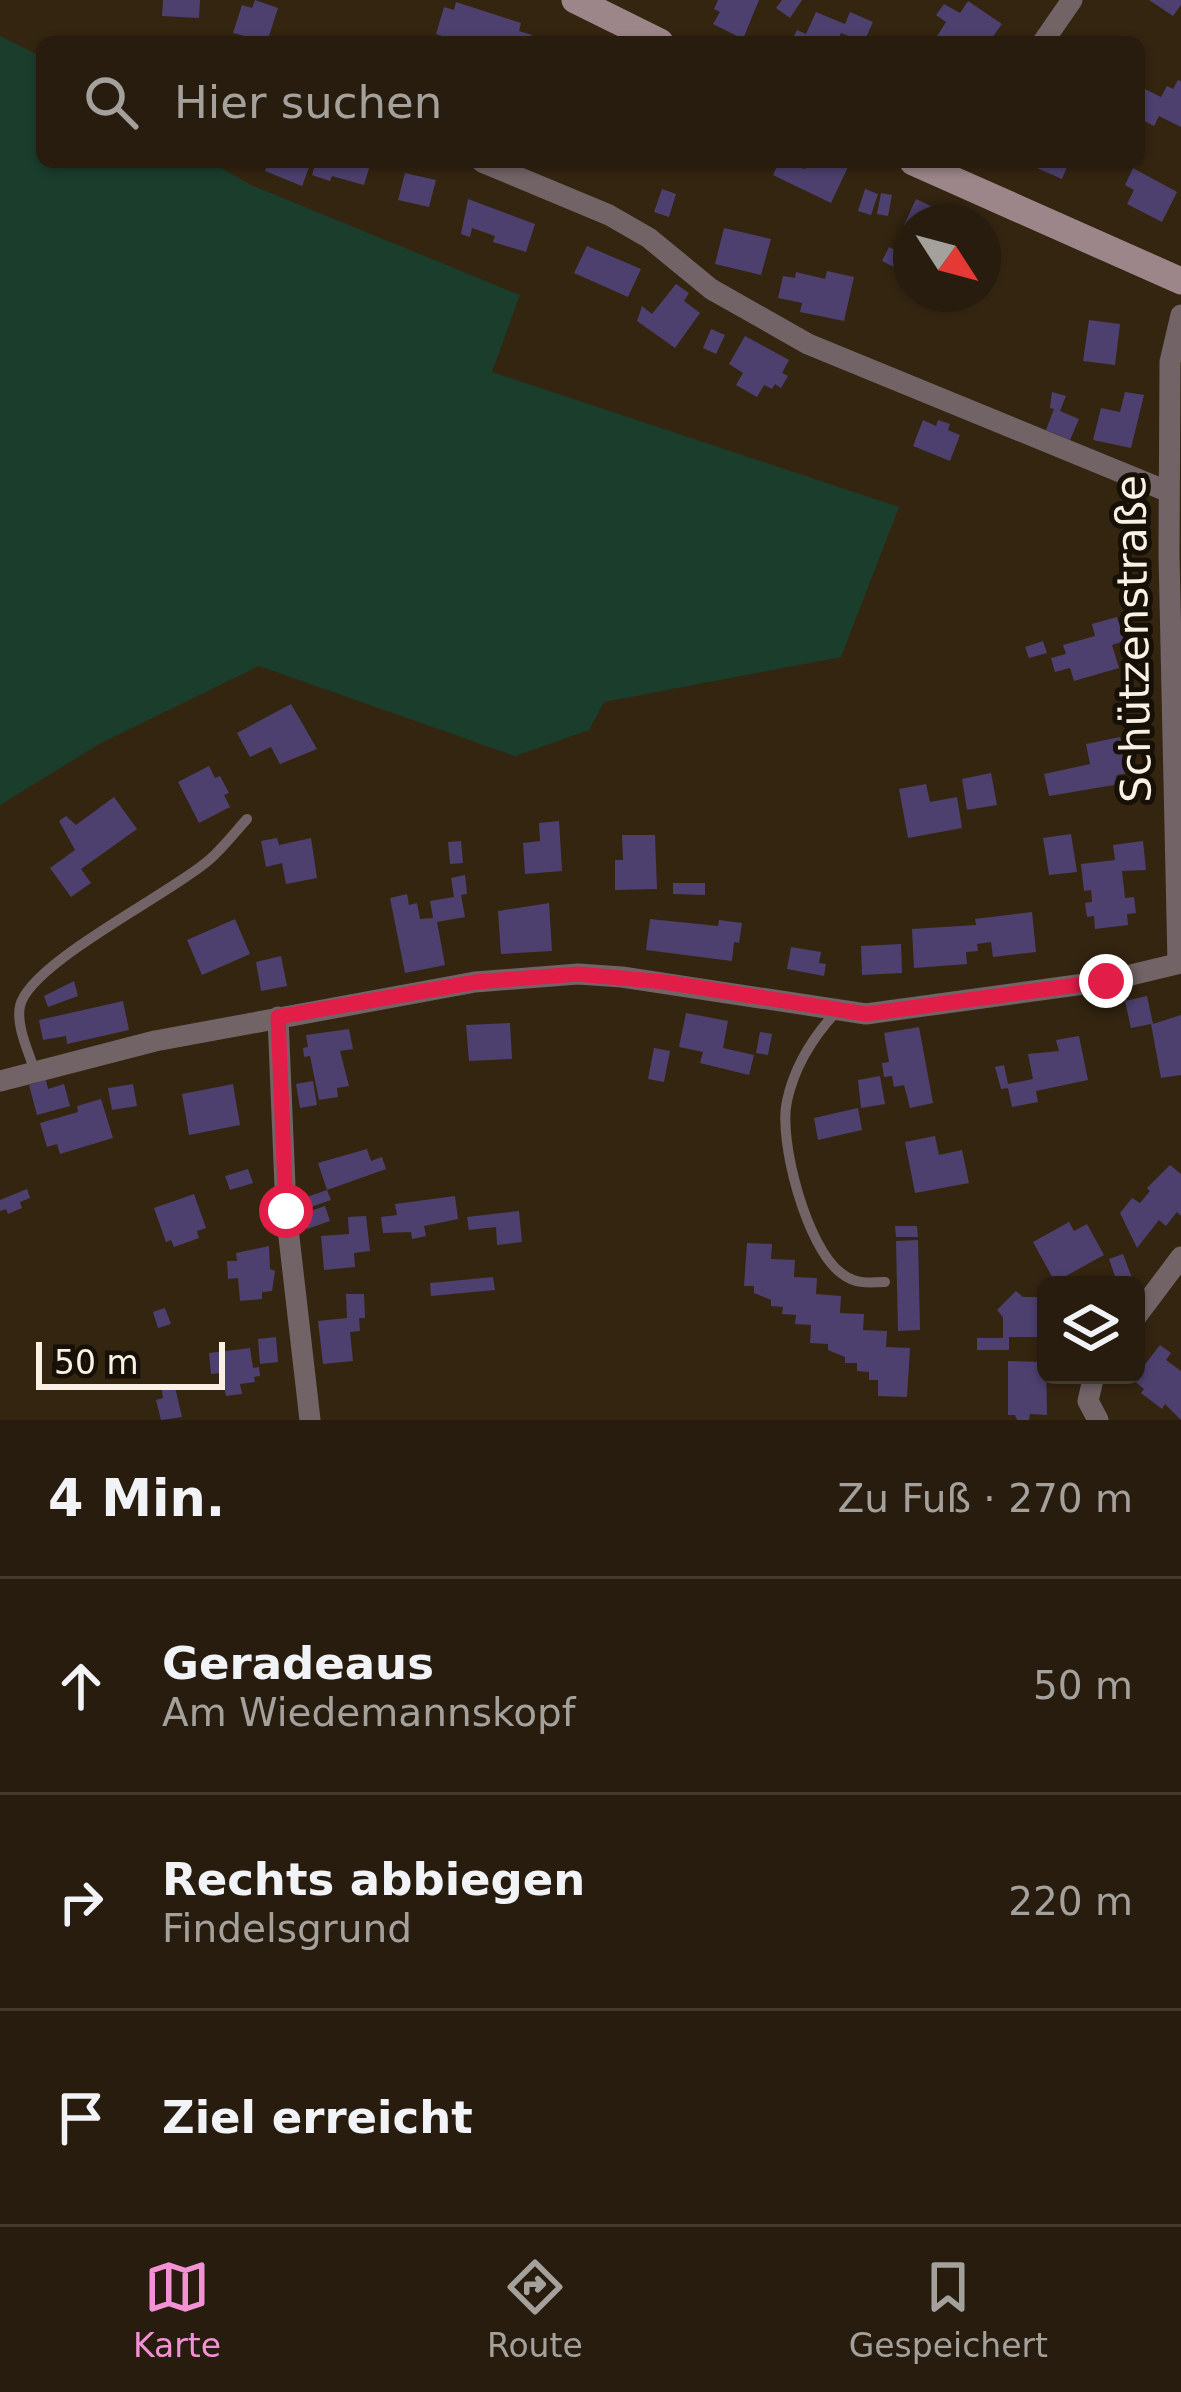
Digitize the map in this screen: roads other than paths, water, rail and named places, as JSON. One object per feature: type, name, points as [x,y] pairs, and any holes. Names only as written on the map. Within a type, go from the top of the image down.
[{"type":"street","points":[[575,0],[648,36]]},
{"type":"street","points":[[1047,36],[1072,0]]},
{"type":"street","points":[[496,168],[609,215],[649,238],[711,289],[808,344],[1169,492]]},
{"type":"street","points":[[955,170],[1181,281]]},
{"type":"street","name":"Schützenstraße","points":[[1180,963],[1169,492],[1170,362],[1181,315]]},
{"type":"street","points":[[0,1081],[34,1069],[278,1017],[476,982],[578,974],[664,982],[866,1014],[1106,981],[1180,963]]},
{"type":"street","points":[[278,1017],[286,1211],[310,1420]]},
{"type":"street","points":[[1145,1305],[1181,1257]]},
{"type":"street","points":[[1092,1384],[1088,1401],[1097,1420]]},
{"type":"lane","points":[[34,1069],[20,1004],[34,984],[78,946],[209,860],[247,819]]},
{"type":"lane","points":[[836,1012],[809,1046],[793,1081],[786,1104],[786,1135],[818,1248],[844,1275],[860,1283],[885,1282]]}]
